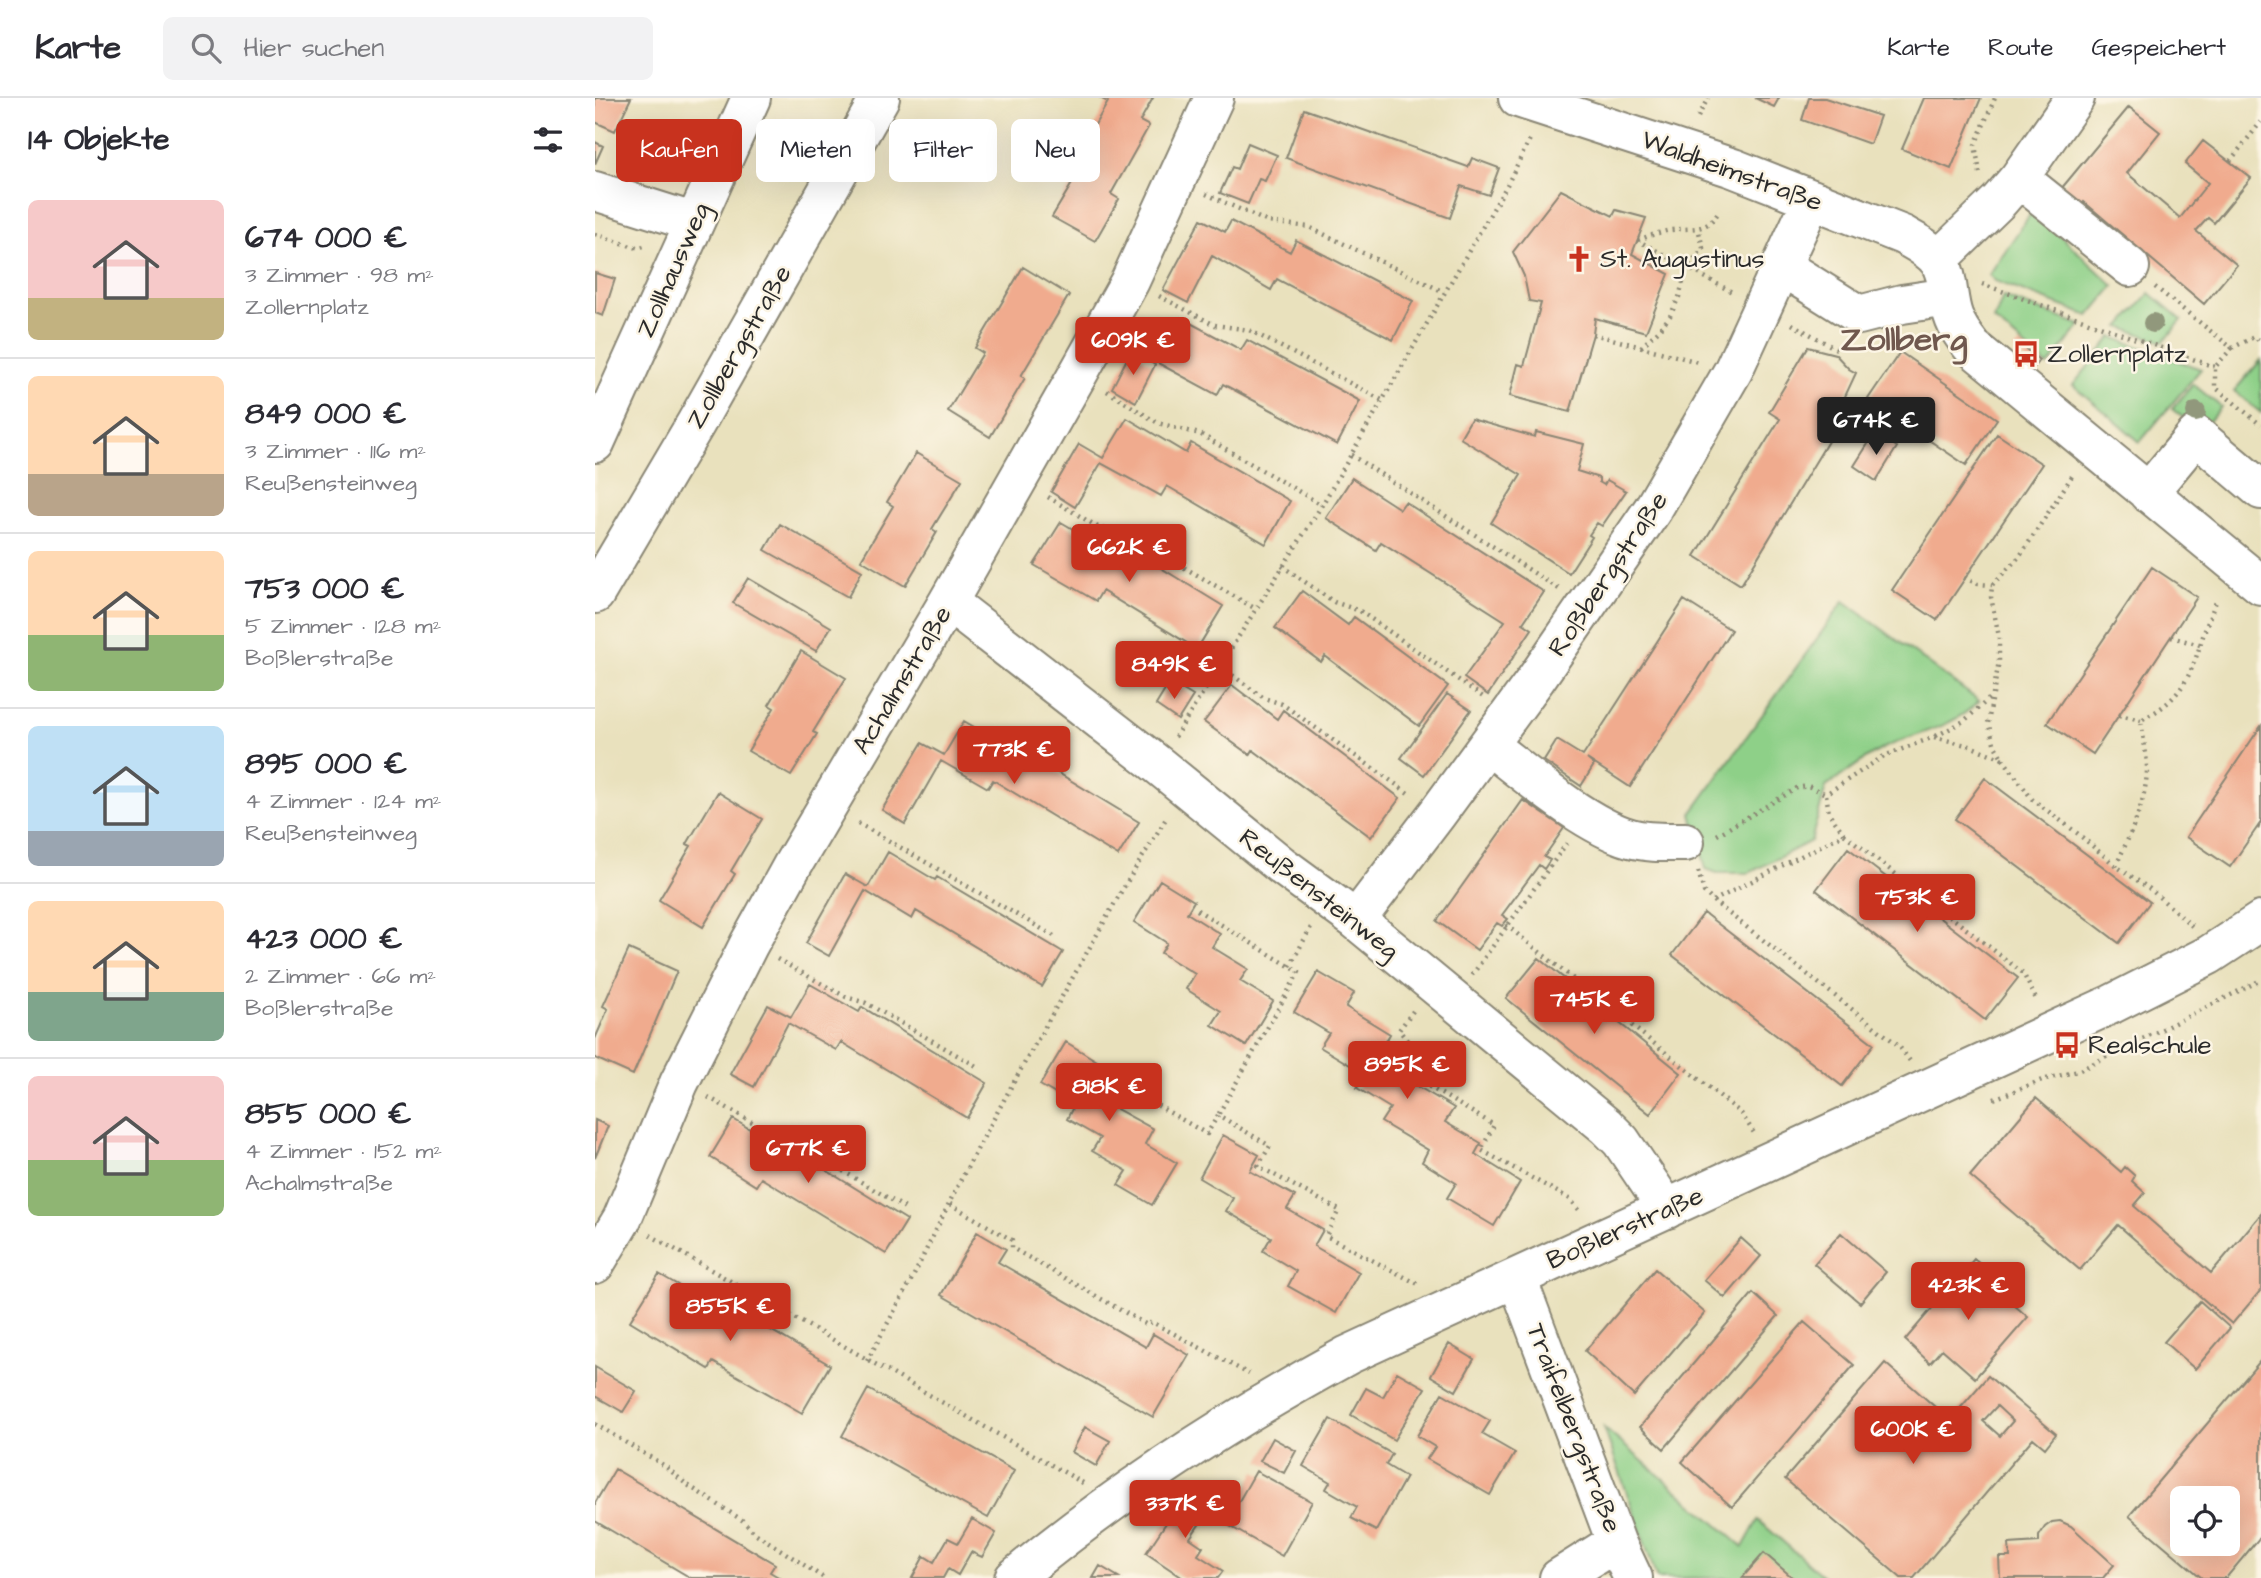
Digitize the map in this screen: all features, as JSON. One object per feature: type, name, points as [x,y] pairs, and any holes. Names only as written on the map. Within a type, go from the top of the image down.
[{"type":"street","name":"Zollhausweg","points":[[595,443],[751,98]]},
{"type":"street","name":"Zollbergstraße","points":[[595,594],[715,390],[880,98]]},
{"type":"street","name":"Achalmstraße","points":[[595,1264],[622,1219],[679,1083],[749,944],[827,805],[948,603],[1130,281],[1215,98]]},
{"type":"street","points":[[1781,266],[1859,315],[1902,304],[1944,277],[2075,98]]},
{"type":"street","name":"Waldheimstraße","points":[[1530,102],[1733,168],[1903,235],[1928,251],[1944,277]]},
{"type":"street","points":[[2019,178],[2130,267]]},
{"type":"street","points":[[595,191],[693,222]]},
{"type":"street","name":"Roßbergstraße","points":[[1343,911],[1437,814],[1587,607],[1679,466],[1733,371],[1812,199]]},
{"type":"street","points":[[1944,277],[1953,317],[1973,348],[2261,585]]},
{"type":"street","points":[[2148,493],[2196,435],[2261,490]]},
{"type":"street","name":"Reußensteinweg","points":[[948,603],[1343,911],[1607,1126],[1621,1141],[1667,1209]]},
{"type":"street","points":[[1499,730],[1585,816],[1631,838],[1690,844]]},
{"type":"street","name":"Boßlerstraße","points":[[1014,1578],[1111,1501],[1186,1450],[1279,1393],[1348,1355],[2153,984],[2209,954],[2261,921]]},
{"type":"street","name":"Traifelbergstraße","points":[[1517,1278],[1616,1542],[1633,1578]]},
{"type":"street","points":[[1559,1578],[1616,1542]]},
{"type":"path","points":[[1698,117],[1708,98]]},
{"type":"path","points":[[1980,176],[1975,145],[1995,98]]},
{"type":"path","points":[[867,1361],[1011,1087],[1121,892],[1220,667],[1321,505],[1507,185],[1528,144],[1530,102]]},
{"type":"path","points":[[2230,162],[2261,122]]},
{"type":"path","points":[[1177,181],[1268,222],[1309,227],[1444,292]]},
{"type":"path","points":[[1719,211],[1710,223],[1699,228],[1665,231],[1637,240],[1764,308]]},
{"type":"path","points":[[1641,347],[1664,324],[1675,307],[1687,268],[1703,248],[1699,228]]},
{"type":"path","points":[[2130,267],[2232,348]]},
{"type":"path","points":[[1944,277],[2215,367]]},
{"type":"path","points":[[1130,281],[1215,325],[1249,330],[1382,400]]},
{"type":"path","points":[[1593,334],[1733,371]]},
{"type":"path","points":[[2261,342],[2254,337],[2232,348],[2215,367],[2215,387],[2261,425]]},
{"type":"path","points":[[1078,374],[1158,423],[1200,434],[1321,505]]},
{"type":"path","points":[[2094,448],[2035,529],[2020,556],[1992,585],[1991,597],[2000,649],[1988,723],[1995,746],[2032,799],[2116,866],[2150,889],[2192,926],[2209,954]]},
{"type":"path","points":[[1351,454],[1587,607]]},
{"type":"path","points":[[1018,479],[1098,527],[1131,537],[1256,609]]},
{"type":"path","points":[[1282,566],[1334,602],[1360,611],[1499,730]]},
{"type":"path","points":[[1964,578],[1983,585],[1992,585]]},
{"type":"path","points":[[2119,715],[2141,720],[2165,706],[2182,689],[2194,668],[2217,602]]},
{"type":"path","points":[[2171,637],[2200,645]]},
{"type":"path","points":[[1220,667],[1264,698],[1282,704],[1437,814]]},
{"type":"path","points":[[1826,794],[1884,756],[1934,737],[1964,721],[1992,696]]},
{"type":"path","points":[[2116,866],[2134,823],[2145,785],[2146,761],[2141,720]]},
{"type":"path","points":[[1934,737],[1970,746],[2003,759]]},
{"type":"path","points":[[1826,794],[1803,785],[1779,797],[1727,831],[1690,844],[1701,884],[1713,901],[1898,1045],[1910,1059],[1921,1091]]},
{"type":"path","points":[[1826,794],[1829,813],[1844,834],[2023,973],[2051,1031]]},
{"type":"path","points":[[827,805],[1054,936]]},
{"type":"path","points":[[1585,816],[1506,925],[1442,993],[1399,1030],[1425,1062],[1416,1079],[1494,1125],[1481,1150],[1570,1199],[1602,1238]]},
{"type":"path","points":[[1713,901],[1844,834]]},
{"type":"path","points":[[1103,1074],[1207,1134],[1218,1115],[1299,972],[1197,909]]},
{"type":"path","points":[[1290,967],[1307,933],[1343,911]]},
{"type":"path","points":[[1506,925],[1741,1113],[1751,1126],[1767,1164]]},
{"type":"path","points":[[749,944],[846,998],[866,1003],[980,1068]]},
{"type":"path","points":[[679,1083],[771,1133],[789,1139],[905,1208]]},
{"type":"path","points":[[1218,1115],[1270,1146],[1258,1166],[1339,1210],[1326,1236],[1432,1291],[1452,1307]]},
{"type":"path","points":[[949,1204],[1012,1240],[1012,1248],[1102,1300],[1147,1325],[1152,1322],[1279,1393]]},
{"type":"path","points":[[622,1219],[1111,1501]]},
{"type":"path","points":[[595,1424],[665,1466],[686,1484],[742,1520],[755,1533],[824,1578]]},
{"type":"green space","points":[[2033,210],[2114,286],[2089,316],[1995,281],[1989,275]]},
{"type":"green space","points":[[2150,293],[2182,320],[2163,342],[2120,327]]},
{"type":"green space","points":[[2003,297],[2081,325],[2048,366],[1994,320]]},
{"type":"green space","points":[[2112,337],[2201,369],[2140,442],[2073,385]]},
{"type":"green space","points":[[2261,360],[2261,413],[2234,391]]},
{"type":"green space","points":[[2193,384],[2221,407],[2206,425],[2194,426],[2172,409]]},
{"type":"green space","points":[[1844,601],[1979,701],[1947,723],[1878,751],[1826,787],[1811,841],[1749,873],[1717,873],[1706,869],[1691,814]]},
{"type":"green space","points":[[1604,1428],[1743,1547],[1758,1520],[1825,1578],[1657,1578]]},
{"type":"building","points":[[595,98],[631,98],[621,119],[616,119],[615,131],[595,122]]},
{"type":"building","points":[[1100,98],[1153,98],[1140,121],[1149,126],[1111,194],[1119,199],[1095,241],[1052,217],[1073,182],[1100,182],[1098,119],[1108,102]]},
{"type":"building","points":[[1755,98],[1779,98],[1774,107]]},
{"type":"building","points":[[1809,98],[1825,98],[1880,116],[1870,144],[1802,120]]},
{"type":"building","points":[[1924,98],[1981,98],[1951,169],[1902,149]]},
{"type":"building","points":[[2129,107],[2160,132],[2127,173],[2180,218],[2208,183],[2185,164],[2203,141],[2251,178],[2214,223],[2208,218],[2196,231],[2237,265],[2204,304],[2084,202],[2076,212],[2056,195]]},
{"type":"building","points":[[1304,109],[1468,167],[1472,158],[1499,168],[1489,195],[1461,186],[1450,218],[1286,158]]},
{"type":"building","points":[[595,142],[603,146],[595,164]]},
{"type":"building","points":[[1248,143],[1277,155],[1265,181],[1259,179],[1248,204],[1220,193],[1232,167],[1237,169]]},
{"type":"building","name":"St. Augustinus","points":[[1561,190],[1613,216],[1616,210],[1646,218],[1632,254],[1669,274],[1646,332],[1595,318],[1593,334],[1570,412],[1510,396],[1518,364],[1524,366],[1541,303],[1529,301],[1524,276],[1513,252]]},
{"type":"building","points":[[1201,219],[1225,232],[1231,221],[1290,252],[1296,240],[1413,301],[1393,340],[1277,279],[1271,290],[1212,256],[1188,303],[1163,290]]},
{"type":"building","points":[[1023,267],[1069,295],[1021,376],[1025,378],[990,437],[948,411],[983,353],[975,348]]},
{"type":"building","points":[[595,273],[615,279],[603,316],[595,313]]},
{"type":"building","points":[[1181,318],[1241,350],[1247,340],[1360,401],[1337,445],[1223,384],[1217,395],[1156,362]]},
{"type":"building","points":[[2020,344],[2039,360],[2034,367],[2014,350]]},
{"type":"building","points":[[1808,347],[1835,354],[1856,373],[1834,420],[1839,423],[1741,585],[1695,556],[1780,419],[1769,412]]},
{"type":"building","points":[[1131,351],[1155,365],[1136,402],[1112,388]]},
{"type":"building","points":[[1900,352],[1997,419],[1966,465],[1868,399]]},
{"type":"building","points":[[1127,418],[1186,453],[1191,443],[1290,501],[1266,544],[1167,486],[1161,496],[1101,463],[1075,507],[1051,492],[1079,444],[1103,458]]},
{"type":"building","points":[[1471,419],[1535,437],[1536,432],[1584,444],[1577,471],[1599,478],[1599,482],[1604,485],[1607,480],[1626,491],[1602,526],[1597,523],[1589,535],[1592,537],[1569,573],[1491,523],[1521,475],[1460,438]]},
{"type":"building","points":[[1875,433],[1897,447],[1876,481],[1854,466]]},
{"type":"building","points":[[1997,434],[2042,464],[1937,620],[1892,590]]},
{"type":"building","points":[[916,453],[962,480],[932,529],[937,532],[905,586],[861,560],[893,506],[887,502]]},
{"type":"building","points":[[1352,478],[1400,509],[1405,502],[1544,592],[1523,623],[1532,629],[1488,695],[1464,678],[1505,621],[1381,542],[1376,550],[1326,518]]},
{"type":"building","points":[[1061,522],[1114,553],[1120,543],[1223,606],[1197,649],[1102,591],[1096,601],[1034,565]]},
{"type":"building","points":[[780,524],[862,571],[848,597],[765,550]]},
{"type":"building","points":[[2152,567],[2197,597],[2093,754],[2047,723]]},
{"type":"building","points":[[748,578],[831,627],[816,651],[733,603]]},
{"type":"building","points":[[1302,591],[1348,625],[1354,617],[1448,686],[1419,726],[1325,656],[1321,662],[1275,628]]},
{"type":"building","points":[[1684,600],[1731,630],[1630,787],[1587,759],[1594,765],[1581,786],[1544,761],[1557,740],[1583,756]]},
{"type":"building","points":[[801,651],[846,678],[813,732],[817,734],[791,776],[748,751],[774,708],[769,705]]},
{"type":"building","points":[[1170,682],[1193,696],[1178,720],[1156,705]]},
{"type":"building","points":[[1232,685],[1277,719],[1283,710],[1400,798],[1371,837],[1253,750],[1250,755],[1204,722]]},
{"type":"building","points":[[1447,694],[1471,710],[1424,775],[1401,758]]},
{"type":"building","points":[[964,721],[1011,749],[1014,746],[1139,822],[1118,856],[993,780],[988,788],[941,761],[905,824],[882,810],[922,743],[944,755]]},
{"type":"building","points":[[2261,726],[2261,822],[2230,867],[2186,837]]},
{"type":"building","points":[[1985,778],[2150,902],[2119,943],[1955,819]]},
{"type":"building","points":[[718,792],[762,819],[731,871],[735,874],[703,927],[659,900],[691,846],[687,844]]},
{"type":"building","points":[[1523,800],[1564,828],[1544,857],[1550,860],[1544,869],[1539,865],[1502,915],[1508,919],[1502,926],[1497,923],[1477,950],[1437,921]]},
{"type":"building","points":[[1848,848],[2018,978],[1985,1020],[1816,890]]},
{"type":"building","points":[[888,852],[935,880],[937,877],[1063,952],[1042,987],[916,911],[912,919],[865,891],[829,956],[806,943],[845,874],[868,887]]},
{"type":"building","points":[[1160,880],[1194,901],[1187,913],[1220,934],[1212,947],[1248,969],[1240,981],[1273,1001],[1246,1046],[1212,1025],[1221,1011],[1186,989],[1195,974],[1161,953],[1167,943],[1134,922]]},
{"type":"building","points":[[1704,913],[1874,1044],[1842,1086],[1672,955]]},
{"type":"building","points":[[629,949],[677,971],[633,1075],[595,1058],[595,1039],[608,1009],[603,1006]]},
{"type":"building","points":[[1539,958],[1681,1073],[1650,1114],[1506,998]]},
{"type":"building","points":[[1318,972],[1354,993],[1346,1007],[1390,1034],[1383,1046],[1416,1067],[1407,1080],[1454,1108],[1445,1122],[1481,1143],[1475,1154],[1520,1182],[1494,1226],[1447,1198],[1456,1183],[1422,1162],[1428,1150],[1381,1122],[1390,1108],[1357,1088],[1365,1074],[1320,1047],[1329,1033],[1294,1012]]},
{"type":"building","points":[[810,984],[859,1012],[862,1007],[987,1083],[967,1118],[841,1042],[836,1050],[788,1023],[754,1087],[730,1074],[768,1005],[791,1017]]},
{"type":"building","points":[[1066,1042],[1102,1064],[1094,1078],[1124,1096],[1117,1109],[1153,1129],[1145,1144],[1177,1163],[1152,1205],[1118,1185],[1127,1171],[1092,1151],[1100,1138],[1067,1119],[1074,1105],[1040,1085]]},
{"type":"building","points":[[2036,1098],[2121,1172],[2125,1167],[2135,1176],[2132,1181],[2145,1193],[2134,1206],[2211,1273],[2261,1214],[2261,1290],[2232,1324],[2118,1225],[2080,1270],[1970,1176]]},
{"type":"building","points":[[733,1119],[780,1147],[782,1143],[907,1220],[886,1254],[761,1178],[756,1186],[710,1157]]},
{"type":"building","points":[[595,1120],[608,1126],[595,1158]]},
{"type":"building","points":[[1223,1135],[1259,1155],[1250,1171],[1295,1196],[1287,1209],[1323,1230],[1314,1246],[1359,1272],[1336,1313],[1288,1286],[1296,1271],[1263,1251],[1271,1237],[1226,1211],[1233,1198],[1199,1178]]},
{"type":"building","points":[[977,1232],[1006,1249],[998,1262],[1146,1347],[1153,1334],[1189,1355],[1153,1417],[941,1295]]},
{"type":"building","points":[[1841,1233],[1886,1272],[1860,1303],[1814,1264]]},
{"type":"building","points":[[1741,1238],[1761,1256],[1725,1298],[1704,1280]]},
{"type":"building","points":[[1974,1259],[2000,1281],[1994,1288],[2028,1317],[1975,1378],[1942,1349],[1930,1363],[1905,1340]]},
{"type":"building","points":[[1655,1269],[1705,1313],[1634,1396],[1585,1351]]},
{"type":"building","points":[[659,1274],[736,1319],[740,1312],[830,1365],[802,1413],[713,1362],[709,1369],[630,1321]]},
{"type":"building","points":[[1753,1293],[1778,1316],[1664,1449],[1640,1427]]},
{"type":"building","points":[[2200,1301],[2230,1328],[2195,1369],[2164,1342]]},
{"type":"building","points":[[1804,1322],[1854,1365],[1732,1507],[1682,1462]]},
{"type":"building","points":[[1449,1344],[1474,1359],[1456,1391],[1431,1376]]},
{"type":"building","points":[[2261,1360],[2261,1536],[2226,1578],[2202,1578],[2176,1556],[2240,1556],[2240,1486],[2170,1486],[2170,1551],[2129,1516]]},
{"type":"building","points":[[1885,1363],[1950,1420],[1988,1376],[2056,1434],[2045,1448],[2033,1438],[1914,1578],[1901,1578],[1785,1479]],"holes":[[[1997,1406],[2013,1421],[2000,1436],[1983,1421]]]},
{"type":"building","points":[[595,1367],[636,1391],[623,1412],[595,1396]]},
{"type":"building","points":[[1397,1372],[1425,1388],[1394,1440],[1351,1415],[1366,1388],[1383,1397]]},
{"type":"building","points":[[868,1389],[1014,1471],[988,1518],[842,1436]]},
{"type":"building","points":[[1442,1393],[1490,1421],[1482,1434],[1515,1453],[1490,1495],[1427,1459],[1435,1447],[1417,1436]]},
{"type":"building","points":[[1330,1419],[1392,1454],[1386,1465],[1406,1477],[1376,1531],[1351,1518],[1357,1507],[1326,1489],[1330,1482],[1303,1466]]},
{"type":"building","points":[[1085,1427],[1110,1441],[1096,1466],[1072,1452]]},
{"type":"building","points":[[1273,1438],[1296,1451],[1284,1473],[1260,1461]]},
{"type":"building","points":[[615,1469],[775,1564],[770,1572],[780,1578],[691,1578],[595,1521],[595,1503]]},
{"type":"building","points":[[1256,1471],[1312,1502],[1282,1556],[1226,1524]]},
{"type":"building","points":[[1190,1487],[1214,1503],[1190,1538],[1203,1547],[1198,1555],[1223,1571],[1218,1578],[1183,1578],[1146,1553]]},
{"type":"building","points":[[972,1519],[996,1533],[982,1557],[971,1552],[958,1575],[948,1569],[943,1578],[912,1578],[924,1556],[934,1562],[948,1538],[958,1543]]},
{"type":"building","points":[[2060,1521],[2071,1526],[2114,1565],[2103,1578],[2000,1578],[1999,1557],[2010,1557],[2009,1544],[2039,1542],[2039,1536],[2045,1527]]},
{"type":"building","points":[[1764,1553],[1793,1578],[1742,1578]]},
{"type":"building","points":[[1100,1566],[1120,1578],[1093,1578]]},
{"type":"place","name":"St. Augustinus","points":[[1579,259]]},
{"type":"place","name":"Zollernplatz","points":[[2026,354]]},
{"type":"place","name":"Realschule","points":[[2067,1045]]},
{"type":"district","name":"Zollberg","points":[[1904,340]]}]
